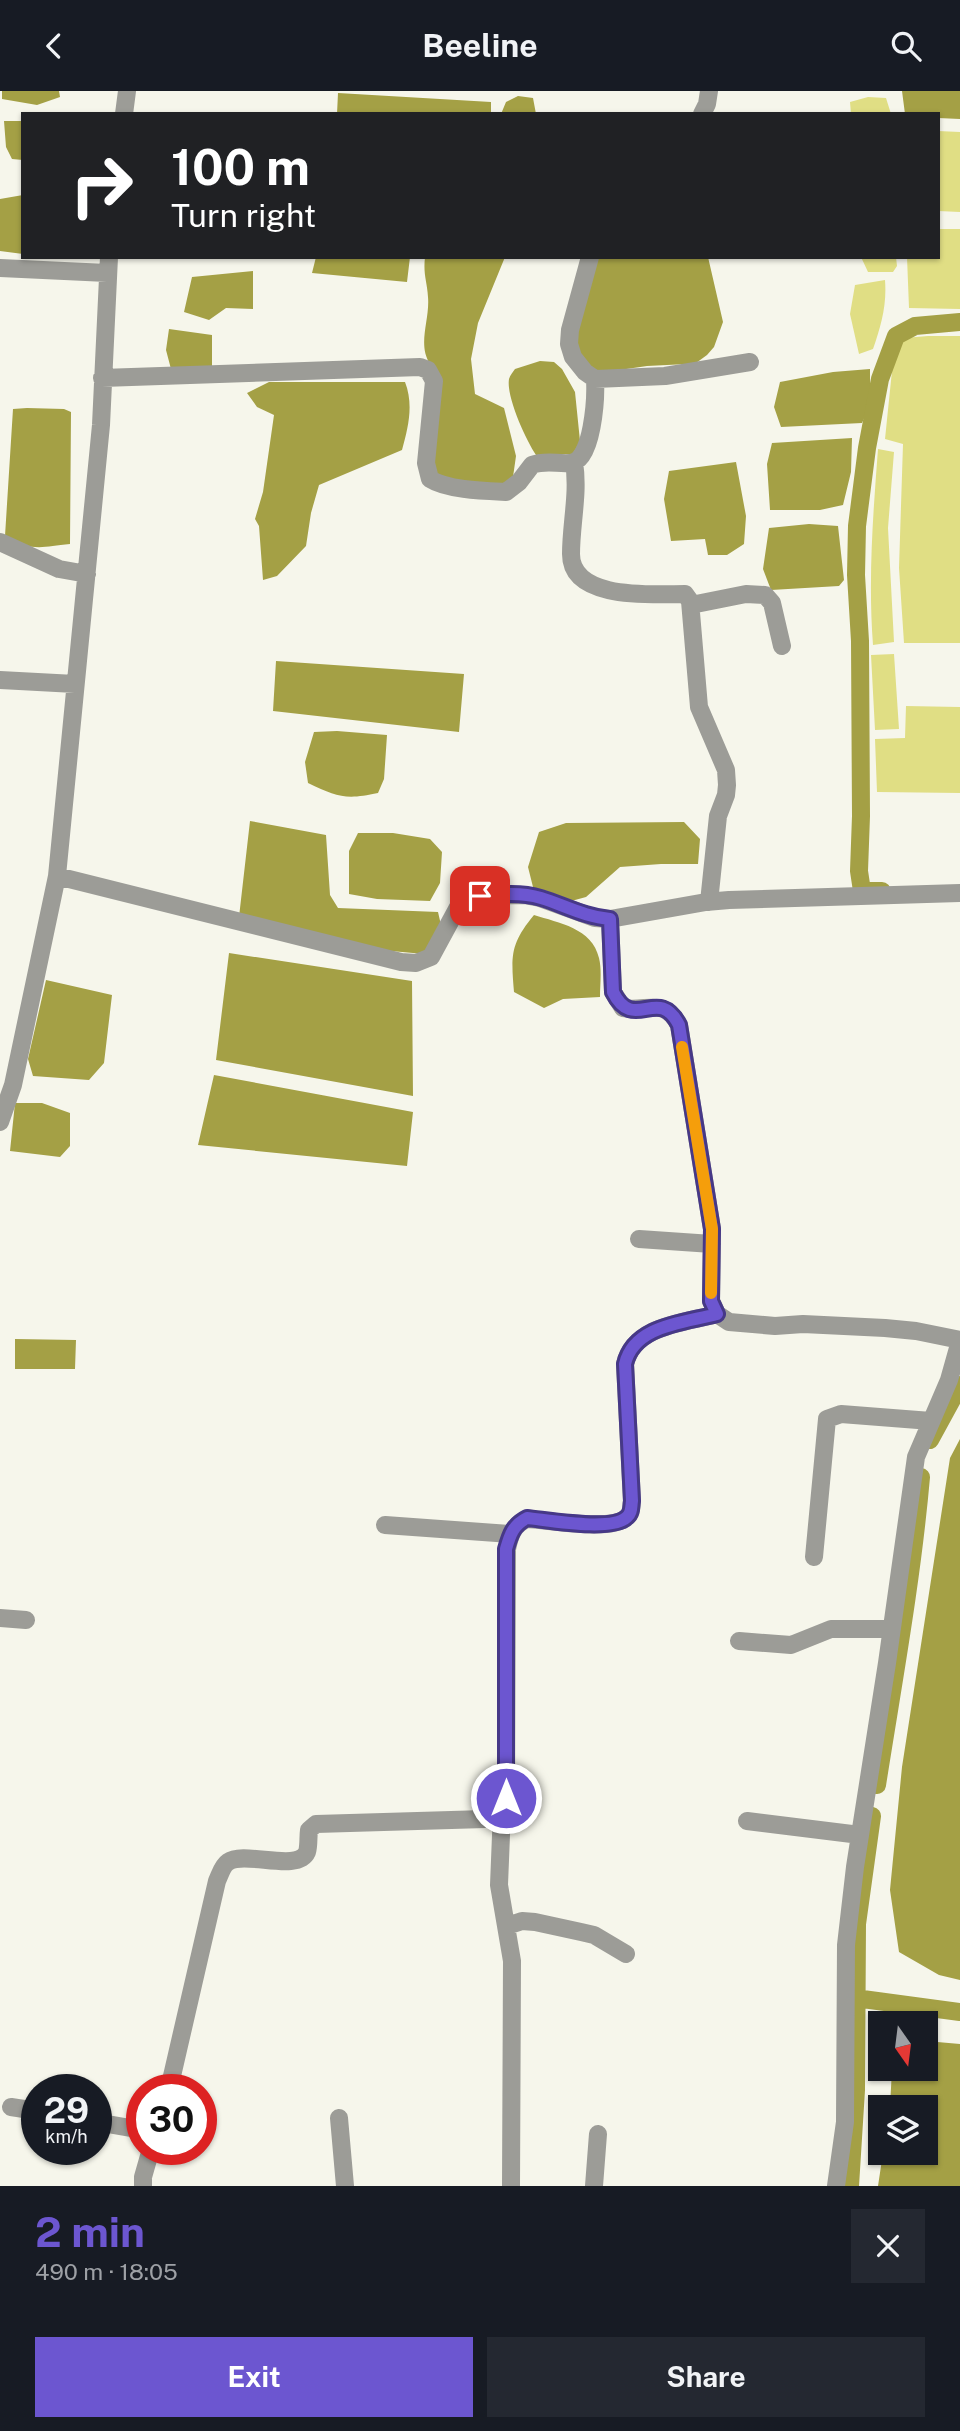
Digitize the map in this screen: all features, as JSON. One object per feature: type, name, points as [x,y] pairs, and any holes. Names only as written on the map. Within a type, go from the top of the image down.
[{"type":"street","points":[[124,112],[127,91]]},
{"type":"street","points":[[703,112],[709,91]]},
{"type":"street","points":[[589,259],[570,330],[569,344],[573,357],[585,372],[595,379],[665,376],[750,362]]},
{"type":"street","points":[[0,268],[108,265],[101,425],[57,876],[13,1085],[0,1122]]},
{"type":"street","points":[[102,378],[420,367],[428,370],[434,381],[425,463],[430,479],[436,483],[506,492],[520,482],[532,465],[580,460],[589,443],[595,379]]},
{"type":"street","points":[[574,462],[577,478],[570,556],[578,574],[589,584],[610,590],[638,594],[685,594],[691,605],[699,707],[726,770],[727,785],[718,816],[709,902]]},
{"type":"street","points":[[0,542],[59,569],[87,574]]},
{"type":"street","points":[[691,605],[746,594],[765,595],[772,603],[782,646]]},
{"type":"street","points":[[0,680],[75,684]]},
{"type":"street","points":[[57,876],[401,962],[415,963],[431,957],[457,909],[467,900],[480,896],[524,895],[596,918],[610,919],[709,902],[960,893]]},
{"type":"street","points":[[610,919],[613,992],[617,1001],[624,1008],[633,1010],[658,1007],[666,1009],[679,1025],[712,1229],[711,1301],[717,1314],[729,1322],[775,1326],[803,1324],[885,1328],[960,1340],[949,1380],[916,1457],[860,1835],[846,1945],[845,2122],[836,2186]]},
{"type":"street","points":[[639,1239],[712,1244]]},
{"type":"street","points":[[511,2186],[512,1961],[499,1885],[502,1810],[506,1798],[506,1549],[517,1523],[527,1518],[603,1524],[617,1523],[627,1518],[631,1512],[632,1501],[625,1364],[628,1352],[635,1342],[649,1332],[717,1314]]},
{"type":"street","points":[[814,1557],[827,1419],[841,1414],[931,1421]]},
{"type":"street","points":[[385,1525],[511,1534]]},
{"type":"street","points":[[0,1618],[26,1620]]},
{"type":"street","points":[[738,1641],[791,1645],[831,1629],[892,1629]]},
{"type":"street","points":[[173,2074],[217,1881],[223,1867],[230,1860],[299,1860],[307,1851],[309,1830],[316,1824],[485,1819],[494,1817],[502,1810]]},
{"type":"street","points":[[747,1821],[860,1835]]},
{"type":"street","points":[[506,1926],[522,1921],[581,1931],[594,1935],[626,1954]]},
{"type":"street","points":[[10,2106],[21,2108]]},
{"type":"street","points":[[339,2118],[345,2186]]},
{"type":"street","points":[[594,2186],[598,2134]]},
{"type":"street","points":[[143,2186],[146,2165]]},
{"type":"shaded area","points":[[2,91],[59,91],[60,97],[37,105],[2,99]]},
{"type":"shaded area","points":[[902,91],[960,91],[960,119],[940,118],[940,112],[905,112]]},
{"type":"shaded area","points":[[338,93],[491,102],[491,112],[337,112]]},
{"type":"shaded area","points":[[518,96],[533,98],[536,112],[502,112],[506,102]]},
{"type":"shaded area","points":[[868,97],[886,98],[890,112],[851,112],[850,102]]},
{"type":"shaded area","points":[[4,121],[21,121],[21,160],[12,159],[6,147]]},
{"type":"shaded area","points":[[940,131],[960,132],[960,212],[940,211]]},
{"type":"shaded area","points":[[21,195],[21,254],[0,251],[0,199]]},
{"type":"shaded area","points":[[940,229],[960,229],[960,309],[909,308],[907,259],[940,259]]},
{"type":"shaded area","points":[[316,259],[410,259],[407,282],[312,273]]},
{"type":"shaded area","points":[[425,259],[504,259],[478,323],[471,359],[475,394],[504,408],[516,456],[513,477],[503,484],[437,477],[434,465],[430,364],[424,348],[428,291]]},
{"type":"shaded area","points":[[595,259],[708,259],[723,322],[714,347],[696,363],[599,373],[582,362],[574,339]]},
{"type":"shaded area","points":[[862,259],[896,259],[897,266],[893,272],[868,272]]},
{"type":"shaded area","points":[[253,271],[253,309],[226,308],[209,320],[184,312],[192,277]]},
{"type":"shaded area","points":[[885,280],[879,332],[873,349],[859,354],[850,314],[855,285]]},
{"type":"shaded area","points":[[169,329],[212,335],[212,370],[171,369],[166,350]]},
{"type":"shaded area","points":[[960,336],[960,643],[904,643],[899,568],[903,444],[885,439],[893,361],[904,338]]},
{"type":"shaded area","points":[[540,361],[554,362],[562,369],[575,392],[580,441],[573,454],[536,455],[514,407],[509,387],[511,375],[515,369]]},
{"type":"shaded area","points":[[870,369],[870,405],[862,423],[781,427],[774,407],[780,382],[833,372]]},
{"type":"shaded area","points":[[269,382],[405,382],[410,408],[402,450],[319,485],[306,546],[277,576],[263,580],[259,526],[255,519],[263,492],[274,415],[257,407],[247,393]]},
{"type":"shaded area","points":[[13,409],[64,409],[71,412],[70,544],[30,546],[5,536]]},
{"type":"shaded area","points":[[852,438],[851,472],[843,505],[820,510],[770,510],[767,464],[772,443]]},
{"type":"shaded area","points":[[878,449],[894,452],[888,528],[894,642],[873,645],[871,571]]},
{"type":"shaded area","points":[[736,462],[746,516],[744,544],[727,555],[708,555],[705,539],[671,541],[664,499],[669,471]]},
{"type":"shaded area","points":[[809,524],[838,526],[844,580],[839,586],[771,590],[763,569],[769,528]]},
{"type":"shaded area","points":[[894,654],[899,729],[875,730],[871,655]]},
{"type":"shaded area","points":[[276,661],[464,674],[459,732],[273,711]]},
{"type":"shaded area","points":[[906,706],[960,707],[960,793],[877,792],[875,739],[905,738]]},
{"type":"shaded area","points":[[314,732],[387,735],[384,779],[378,793],[342,796],[308,783],[305,762]]},
{"type":"shaded area","points":[[250,821],[326,835],[330,895],[338,908],[438,912],[441,925],[424,954],[380,950],[239,917]]},
{"type":"shaded area","points":[[684,822],[700,839],[698,864],[620,867],[586,897],[564,903],[534,891],[528,867],[539,832],[566,823]]},
{"type":"shaded area","points":[[358,833],[393,833],[430,839],[442,852],[440,883],[430,901],[377,899],[349,894],[349,851]]},
{"type":"shaded area","points":[[534,915],[573,928],[589,940],[600,963],[600,997],[563,999],[544,1008],[514,992],[512,969],[516,943]]},
{"type":"shaded area","points":[[229,953],[412,981],[413,1096],[216,1060]]},
{"type":"shaded area","points":[[46,980],[112,995],[104,1063],[89,1080],[33,1076],[28,1059]]},
{"type":"shaded area","points":[[214,1075],[413,1112],[407,1166],[198,1145]]},
{"type":"shaded area","points":[[15,1103],[42,1103],[70,1113],[70,1146],[60,1157],[10,1151]]},
{"type":"shaded area","points":[[15,1339],[76,1340],[75,1369],[15,1369]]},
{"type":"shaded area","points":[[960,1439],[960,1980],[939,1975],[899,1952],[890,1890],[902,1767],[950,1458]]},
{"type":"shaded area","points":[[938,2042],[960,2044],[960,2186],[878,2186],[881,2165],[938,2165],[938,2095],[891,2095],[891,2081],[938,2081]]},
{"type":"waterway","points":[[882,891],[862,891],[859,871],[860,641],[856,575],[857,526],[867,448],[880,379],[896,336],[915,326],[960,322]]},
{"type":"waterway","points":[[930,1440],[960,1385]]},
{"type":"waterway","points":[[877,1785],[907,1593],[921,1477]]},
{"type":"waterway","points":[[850,2186],[856,2090],[857,1924],[872,1816]]},
{"type":"waterway","points":[[855,1998],[960,2012]]},
{"type":"slow traffic","points":[[682,1047],[712,1229],[711,1293]]},
{"type":"route","points":[[480,896],[524,895],[596,918],[610,919],[613,992],[617,1001],[624,1008],[633,1010],[658,1007],[666,1009],[679,1025],[712,1229],[711,1301],[717,1314],[649,1332],[635,1342],[628,1352],[625,1364],[632,1501],[631,1512],[627,1518],[617,1523],[603,1524],[527,1518],[517,1523],[511,1534],[506,1549],[506,1798]]}]
